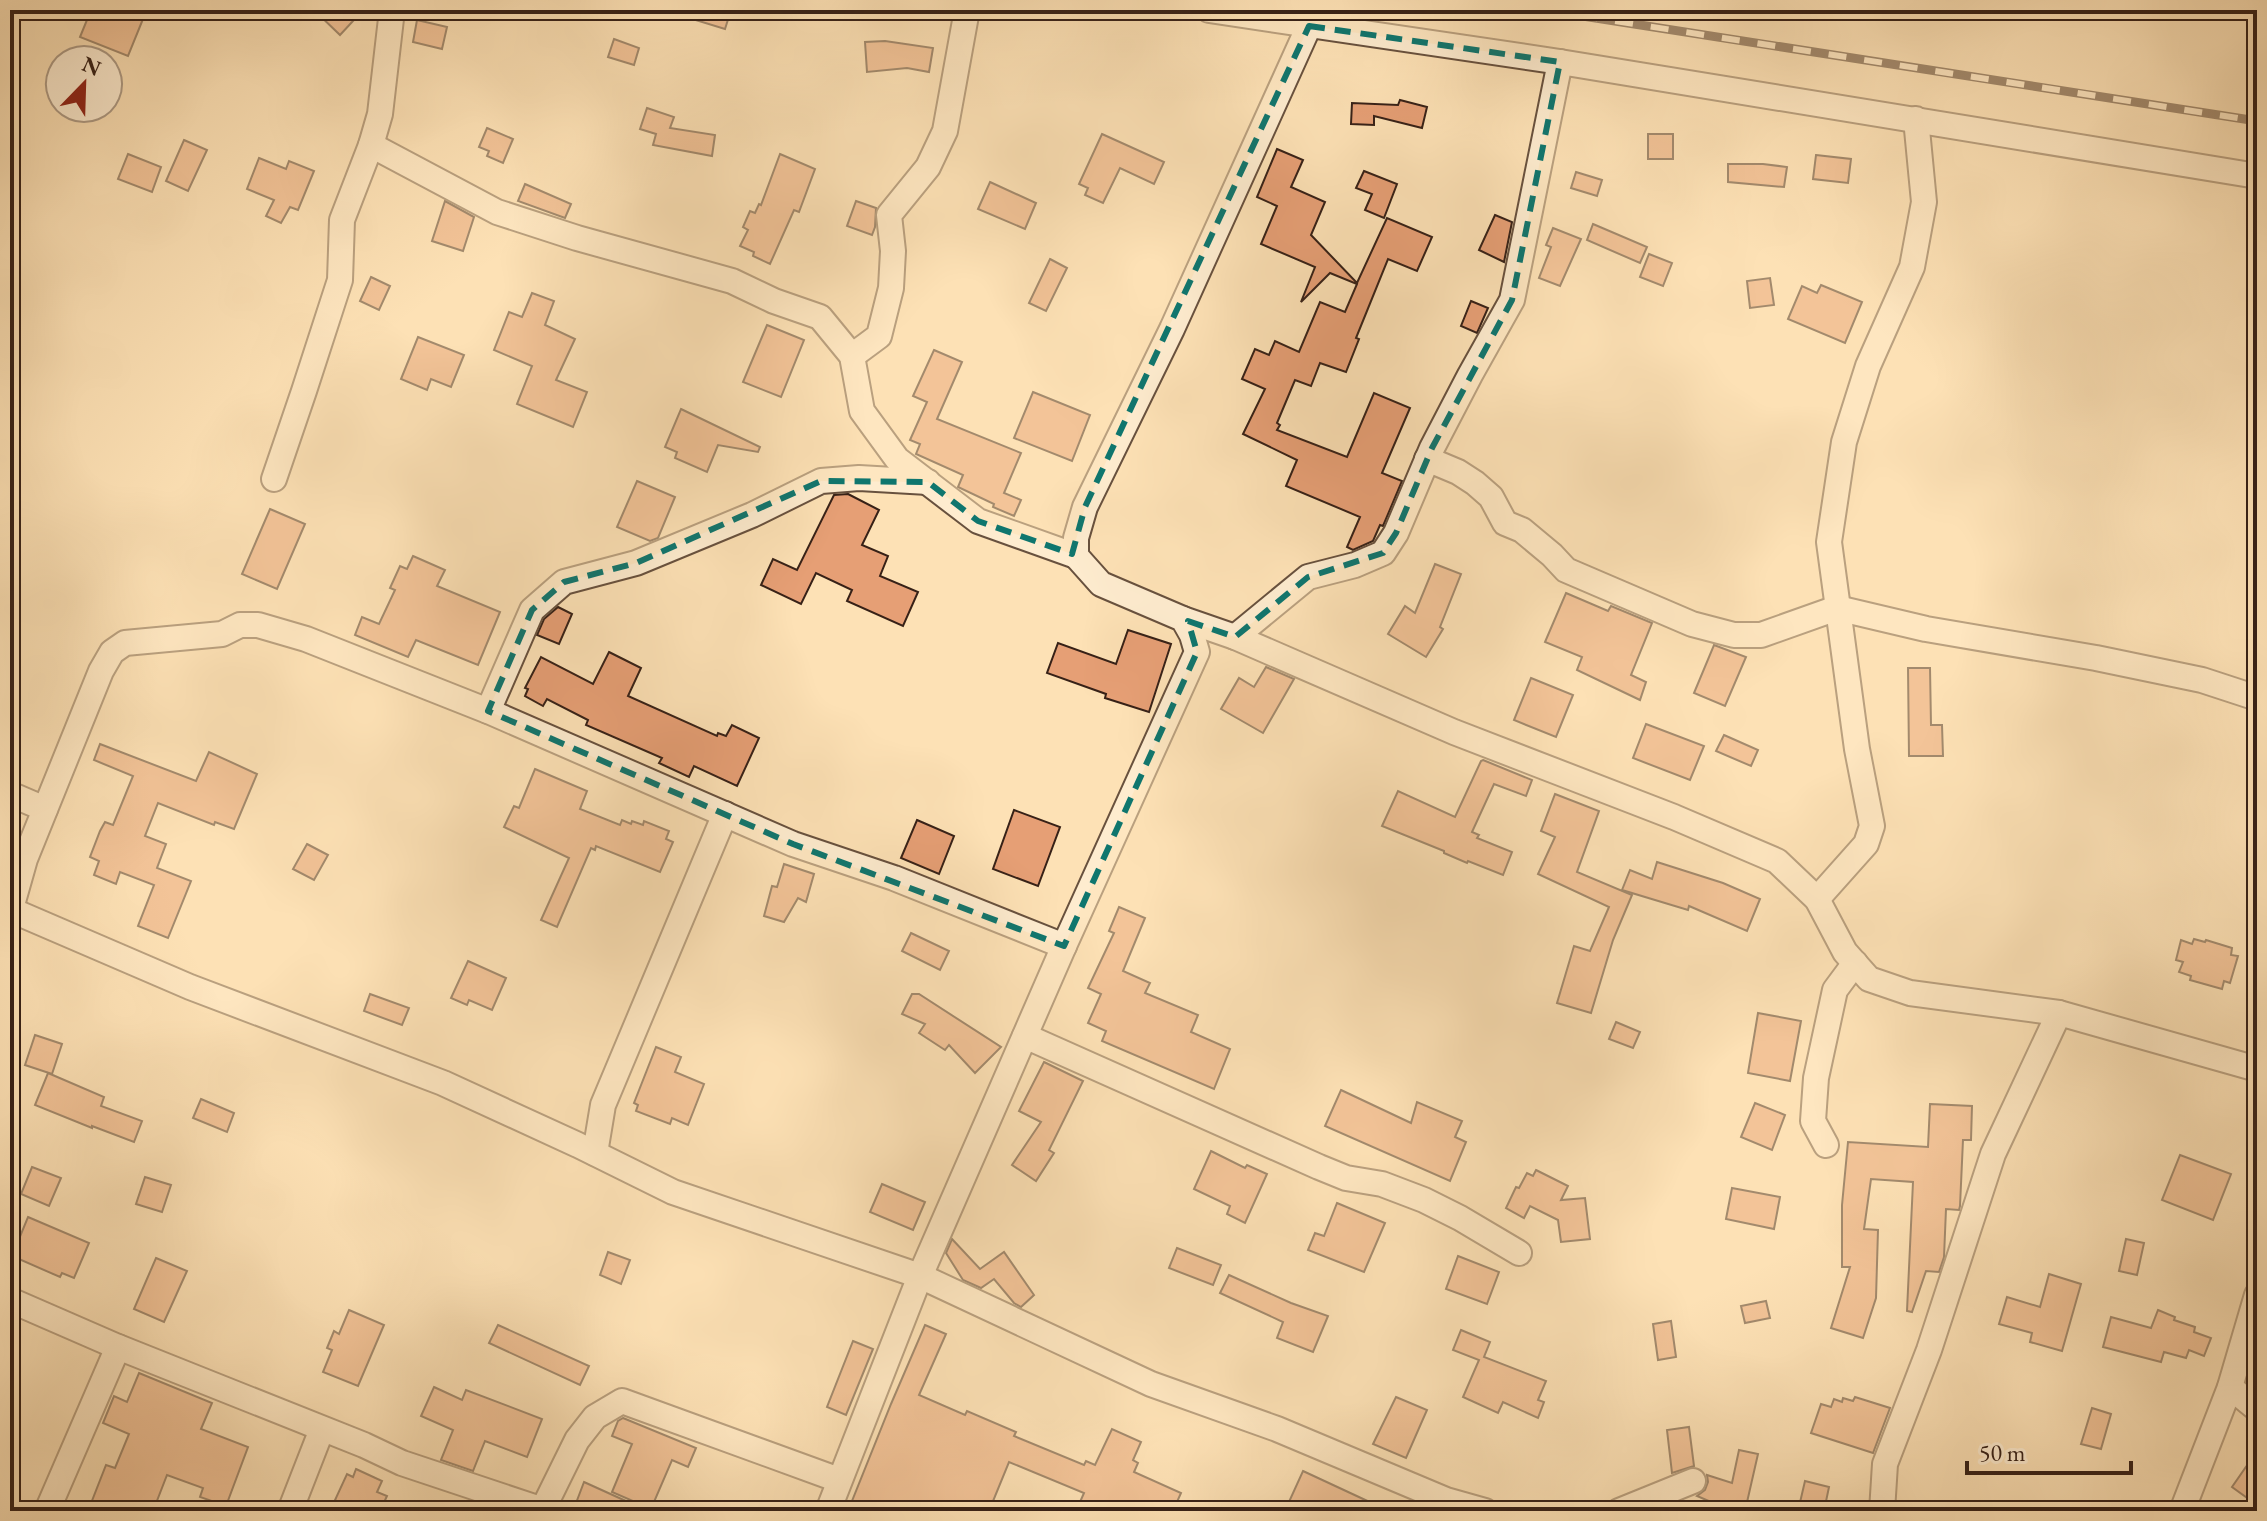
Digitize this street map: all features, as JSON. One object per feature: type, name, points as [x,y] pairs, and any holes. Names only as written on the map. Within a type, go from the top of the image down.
[{"type":"street","points":[[274,479],[340,280],[342,220],[380,114],[392,10]]},
{"type":"street","points":[[852,356],[879,336],[891,288],[893,251],[889,215],[928,167],[945,131],[967,10]]},
{"type":"street","points":[[1209,10],[1560,62],[2257,176]]},
{"type":"street","points":[[1076,556],[1076,538],[1085,507],[1172,329],[1309,26]]},
{"type":"street","points":[[1235,637],[1308,577],[1355,565],[1383,553],[1396,533],[1427,459],[1512,300],[1560,62]]},
{"type":"street","points":[[1817,899],[1866,844],[1872,826],[1857,749],[1829,542],[1844,442],[1868,366],[1912,267],[1924,202],[1916,119]]},
{"type":"street","points":[[371,145],[497,212],[577,238],[732,281],[774,301],[820,317],[852,356],[862,411],[897,459],[978,521],[1076,556],[1101,584],[1183,619],[1235,637],[1454,732],[1674,817],[1777,861],[1817,899],[1845,952],[1869,979],[1910,993],[2059,1013],[2257,1069]]},
{"type":"street","points":[[1427,459],[1475,483],[1491,497],[1505,523],[1522,530],[1566,570],[1692,624],[1734,635],[1761,635],[1837,608],[1926,629],[2202,680],[2257,698]]},
{"type":"street","points":[[488,711],[532,610],[564,582],[636,563],[752,515],[821,481],[859,478],[928,482]]},
{"type":"street","points":[[828,1511],[920,1276],[1197,652],[1183,619]]},
{"type":"street","points":[[1064,946],[894,878],[793,844],[488,711],[306,639],[258,625],[240,625],[222,634],[125,643],[112,652],[101,671],[25,859],[10,911],[190,987],[443,1083],[673,1192],[920,1276],[1151,1384],[1277,1429],[1446,1500],[1485,1511]]},
{"type":"street","points":[[10,794],[45,809]]},
{"type":"street","points":[[595,1153],[603,1105],[725,814]]},
{"type":"street","points":[[1826,1145],[1813,1121],[1816,1078],[1835,990],[1855,963]]},
{"type":"street","points":[[1882,1511],[1885,1464],[1929,1350],[1993,1154],[2059,1013]]},
{"type":"street","points":[[1025,1036],[1319,1167],[1346,1178],[1382,1184],[1424,1200],[1519,1253]]},
{"type":"street","points":[[2182,1511],[2230,1387],[2257,1295]]},
{"type":"street","points":[[10,1300],[402,1463],[542,1510],[577,1440],[595,1417],[622,1401],[839,1480]]},
{"type":"street","points":[[47,1511],[118,1347]]},
{"type":"street","points":[[2230,1387],[2257,1409]]},
{"type":"street","points":[[290,1511],[322,1429]]},
{"type":"street","points":[[1619,1511],[1693,1481]]},
{"type":"highlighted area","points":[[1309,26],[1560,62],[1512,300],[1432,448],[1396,533],[1383,553],[1308,577],[1235,637],[1188,621],[1197,652],[1064,946],[793,844],[488,711],[532,610],[564,582],[636,563],[821,481],[928,482],[978,521],[1072,554],[1085,507]]},
{"type":"building","points":[[91,10],[119,10],[143,19],[128,56],[124,54],[124,44],[98,44],[80,37]]},
{"type":"building","points":[[314,10],[342,10],[353,21],[340,35]]},
{"type":"building","points":[[676,10],[731,10],[725,29],[676,14]]},
{"type":"building","points":[[417,20],[447,27],[442,49],[413,42]]},
{"type":"building","points":[[614,39],[639,48],[634,65],[608,57]]},
{"type":"building","points":[[885,41],[933,48],[929,72],[907,68],[867,72],[865,42]]},
{"type":"building","points":[[1400,100],[1427,107],[1422,128],[1374,116],[1374,125],[1351,124],[1352,103],[1398,105]]},
{"type":"building","points":[[647,108],[674,117],[670,128],[715,135],[712,156],[653,145],[656,134],[640,129]]},
{"type":"building","points":[[487,128],[513,139],[503,163],[487,156],[489,151],[479,147]]},
{"type":"building","points":[[1102,134],[1164,162],[1154,184],[1120,168],[1103,203],[1085,195],[1088,188],[1079,184]]},
{"type":"building","points":[[1648,134],[1673,134],[1673,159],[1648,159]]},
{"type":"building","points":[[184,140],[207,150],[188,191],[166,181]]},
{"type":"building","points":[[1277,149],[1303,160],[1291,187],[1325,202],[1311,235],[1357,283],[1387,218],[1432,237],[1417,271],[1388,259],[1356,338],[1359,339],[1346,372],[1320,363],[1311,386],[1295,380],[1277,423],[1280,425],[1277,430],[1347,457],[1374,393],[1410,408],[1382,473],[1402,481],[1383,526],[1380,525],[1373,541],[1353,550],[1347,547],[1360,517],[1286,486],[1297,460],[1243,434],[1265,389],[1242,379],[1255,349],[1269,355],[1275,341],[1299,352],[1320,302],[1345,312],[1357,284],[1330,273],[1301,302],[1315,267],[1261,244],[1277,206],[1257,197]]},
{"type":"building","points":[[128,154],[161,167],[152,192],[118,179]]},
{"type":"building","points":[[780,154],[815,169],[799,212],[794,210],[770,264],[740,246],[748,230],[743,227],[750,211],[755,213],[761,205]]},
{"type":"building","points":[[1816,155],[1851,159],[1848,183],[1813,179]]},
{"type":"building","points":[[259,158],[286,169],[289,161],[314,171],[298,210],[290,207],[281,223],[266,216],[274,200],[247,189]]},
{"type":"building","points":[[1728,164],[1787,167],[1784,187],[1728,182]]},
{"type":"building","points":[[1364,171],[1397,184],[1384,218],[1365,210],[1372,194],[1356,188]]},
{"type":"building","points":[[1576,172],[1602,180],[1597,196],[1571,188]]},
{"type":"building","points":[[990,182],[1036,203],[1025,229],[978,209]]},
{"type":"building","points":[[525,184],[571,204],[565,218],[518,201]]},
{"type":"building","points":[[445,201],[474,217],[463,251],[432,241]]},
{"type":"building","points":[[856,201],[876,208],[872,235],[847,226]]},
{"type":"building","points":[[1495,215],[1512,222],[1504,262],[1479,250]]},
{"type":"building","points":[[1593,224],[1647,247],[1640,263],[1587,240]]},
{"type":"building","points":[[1553,228],[1581,239],[1560,286],[1539,278],[1551,247],[1546,245]]},
{"type":"building","points":[[1649,254],[1672,263],[1663,286],[1640,277]]},
{"type":"building","points":[[1050,259],[1067,268],[1046,311],[1029,303]]},
{"type":"building","points":[[371,277],[390,286],[379,310],[360,301]]},
{"type":"building","points":[[1770,278],[1774,305],[1750,308],[1747,281]]},
{"type":"building","points":[[1821,285],[1862,302],[1845,343],[1788,319],[1802,286],[1817,293]]},
{"type":"building","points":[[532,293],[554,301],[545,325],[575,339],[556,380],[587,392],[573,427],[517,404],[532,366],[494,350],[509,312],[522,317]]},
{"type":"building","points":[[1471,301],[1488,308],[1477,333],[1461,326]]},
{"type":"building","points":[[767,325],[804,340],[781,397],[743,382]]},
{"type":"building","points":[[418,337],[464,355],[451,387],[431,379],[427,390],[401,379]]},
{"type":"building","points":[[934,350],[962,362],[937,419],[1021,453],[1004,493],[1021,500],[1014,516],[958,487],[963,475],[916,454],[920,444],[910,440],[927,402],[913,396]]},
{"type":"building","points":[[1033,392],[1090,415],[1072,461],[1014,438]]},
{"type":"building","points":[[681,409],[760,447],[758,452],[718,445],[707,472],[675,458],[677,452],[665,447]]},
{"type":"building","points":[[637,481],[675,497],[658,538],[650,541],[617,527]]},
{"type":"building","points":[[848,494],[879,510],[862,545],[888,556],[880,576],[918,592],[903,626],[847,601],[852,590],[816,573],[801,604],[761,585],[773,559],[797,570],[834,495]]},
{"type":"building","points":[[270,509],[305,524],[277,589],[242,574]]},
{"type":"building","points":[[413,556],[445,570],[437,586],[500,612],[478,665],[416,640],[408,657],[355,635],[362,617],[379,624],[395,590],[390,588],[400,566],[407,569]]},
{"type":"building","points":[[1435,564],[1461,574],[1440,627],[1443,629],[1426,657],[1388,634],[1405,606],[1415,613]]},
{"type":"building","points":[[1566,593],[1608,611],[1611,606],[1652,623],[1631,675],[1646,682],[1640,700],[1577,670],[1582,657],[1545,642]]},
{"type":"building","points":[[558,607],[572,614],[559,644],[537,635],[544,619]]},
{"type":"building","points":[[1128,630],[1171,644],[1149,712],[1105,698],[1106,694],[1047,673],[1058,643],[1116,664]]},
{"type":"building","points":[[1714,645],[1746,657],[1725,706],[1694,693]]},
{"type":"building","points":[[609,652],[641,668],[628,696],[717,736],[718,733],[726,736],[732,725],[759,738],[737,786],[694,766],[689,777],[659,763],[662,758],[586,725],[588,720],[547,699],[543,706],[525,696],[528,689],[525,688],[541,657],[593,684]]},
{"type":"building","points":[[1266,667],[1294,679],[1263,733],[1221,709],[1239,678],[1254,687]]},
{"type":"building","points":[[1908,668],[1930,668],[1931,725],[1942,725],[1943,756],[1909,756]]},
{"type":"building","points":[[1531,678],[1573,695],[1556,737],[1514,720]]},
{"type":"building","points":[[1646,724],[1704,746],[1690,780],[1633,758]]},
{"type":"building","points":[[1724,735],[1758,750],[1751,766],[1716,751]]},
{"type":"building","points":[[100,744],[196,781],[209,752],[257,774],[234,829],[215,822],[214,825],[158,803],[145,836],[166,844],[157,868],[191,881],[168,938],[138,926],[154,885],[120,872],[116,884],[94,875],[99,861],[90,857],[100,831],[105,822],[113,825],[133,776],[94,760]]},
{"type":"building","points":[[1483,760],[1532,780],[1526,796],[1494,784],[1472,832],[1479,835],[1477,838],[1512,852],[1503,875],[1382,826],[1398,791],[1455,817]]},
{"type":"building","points":[[535,769],[587,791],[580,809],[620,825],[622,820],[643,825],[644,821],[669,831],[666,839],[673,842],[660,872],[596,846],[595,850],[591,848],[557,927],[541,920],[569,858],[504,827],[514,806],[519,808]]},
{"type":"building","points":[[1555,794],[1599,811],[1577,872],[1632,895],[1613,940],[1591,1013],[1557,1003],[1574,946],[1590,951],[1609,907],[1538,874],[1555,837],[1541,831]]},
{"type":"building","points":[[1014,810],[1060,827],[1038,886],[993,869]]},
{"type":"building","points":[[917,820],[954,836],[939,874],[901,858]]},
{"type":"building","points":[[307,844],[328,855],[314,880],[293,869]]},
{"type":"building","points":[[1657,862],[1723,883],[1760,899],[1747,931],[1689,906],[1688,910],[1622,890],[1630,870],[1652,879]]},
{"type":"building","points":[[784,864],[814,874],[806,902],[798,898],[784,922],[764,916],[772,886],[777,887]]},
{"type":"building","points":[[1119,907],[1145,918],[1123,971],[1150,983],[1145,993],[1198,1015],[1191,1032],[1230,1049],[1214,1089],[1102,1041],[1106,1031],[1088,1023],[1101,994],[1088,988],[1114,933],[1109,931]]},
{"type":"building","points":[[911,933],[949,951],[940,970],[902,951]]},
{"type":"building","points":[[2194,939],[2232,948],[2231,955],[2238,956],[2230,983],[2224,981],[2222,989],[2190,980],[2191,976],[2179,972],[2183,962],[2176,960],[2181,940],[2192,944]]},
{"type":"building","points":[[468,961],[506,978],[492,1010],[469,1000],[467,1005],[451,998]]},
{"type":"building","points":[[370,994],[409,1008],[402,1025],[364,1011]]},
{"type":"building","points":[[912,994],[919,994],[1001,1047],[975,1073],[949,1045],[945,1050],[919,1033],[925,1024],[902,1014]]},
{"type":"building","points":[[1758,1013],[1801,1021],[1790,1081],[1748,1073]]},
{"type":"building","points":[[1616,1022],[1640,1032],[1633,1048],[1609,1039]]},
{"type":"building","points":[[35,1035],[62,1044],[52,1074],[25,1065]]},
{"type":"building","points":[[656,1047],[681,1057],[675,1072],[704,1084],[688,1125],[672,1118],[670,1124],[636,1111],[638,1105],[634,1103]]},
{"type":"building","points":[[1044,1062],[1083,1081],[1049,1150],[1054,1153],[1036,1181],[1012,1165],[1041,1122],[1019,1111]]},
{"type":"building","points":[[48,1073],[104,1097],[101,1106],[142,1121],[134,1142],[35,1105]]},
{"type":"building","points":[[1341,1090],[1411,1123],[1417,1102],[1462,1121],[1455,1137],[1466,1142],[1450,1181],[1325,1126]]},
{"type":"building","points":[[201,1099],[234,1113],[227,1132],[193,1118]]},
{"type":"building","points":[[1755,1103],[1785,1115],[1772,1150],[1741,1137]]},
{"type":"building","points":[[1930,1104],[1972,1106],[1971,1140],[1963,1140],[1960,1206],[1959,1210],[1946,1209],[1944,1257],[1939,1272],[1926,1271],[1912,1312],[1907,1311],[1913,1182],[1871,1179],[1864,1229],[1878,1230],[1876,1298],[1863,1338],[1831,1328],[1850,1267],[1842,1267],[1842,1205],[1848,1142],[1928,1147]]},
{"type":"building","points":[[1211,1151],[1245,1168],[1247,1165],[1267,1174],[1245,1223],[1227,1214],[1230,1206],[1194,1189]]},
{"type":"building","points":[[2180,1155],[2231,1174],[2213,1220],[2162,1200]]},
{"type":"building","points":[[32,1167],[61,1178],[49,1206],[21,1194]]},
{"type":"building","points":[[1536,1170],[1568,1186],[1561,1200],[1585,1198],[1590,1239],[1561,1242],[1558,1220],[1530,1206],[1524,1218],[1506,1208],[1527,1173],[1533,1176]]},
{"type":"building","points":[[145,1177],[171,1185],[162,1212],[136,1204]]},
{"type":"building","points":[[882,1184],[925,1202],[913,1230],[870,1212]]},
{"type":"building","points":[[1732,1188],[1780,1197],[1774,1229],[1726,1219]]},
{"type":"building","points":[[1337,1203],[1385,1223],[1364,1272],[1308,1250],[1315,1233],[1324,1236]]},
{"type":"building","points":[[28,1217],[89,1243],[74,1278],[62,1273],[60,1277],[12,1256]]},
{"type":"building","points":[[952,1239],[980,1269],[1004,1252],[1034,1295],[1021,1307],[994,1279],[981,1288],[963,1280],[946,1253]]},
{"type":"building","points":[[2126,1239],[2144,1243],[2137,1275],[2119,1271]]},
{"type":"building","points":[[1177,1248],[1221,1265],[1213,1285],[1169,1268]]},
{"type":"building","points":[[608,1252],[630,1260],[621,1284],[600,1275]]},
{"type":"building","points":[[1458,1256],[1499,1272],[1487,1304],[1446,1289]]},
{"type":"building","points":[[156,1258],[187,1271],[164,1322],[134,1309]]},
{"type":"building","points":[[2049,1274],[2081,1284],[2062,1351],[2030,1342],[2032,1333],[1999,1324],[2007,1297],[2040,1307]]},
{"type":"building","points":[[1229,1275],[1328,1316],[1313,1352],[1277,1338],[1283,1322],[1220,1293]]},
{"type":"building","points":[[1766,1301],[1770,1318],[1745,1323],[1741,1306]]},
{"type":"building","points":[[349,1310],[384,1325],[358,1386],[323,1372],[332,1350],[327,1348],[334,1331],[339,1334]]},
{"type":"building","points":[[2158,1310],[2175,1317],[2174,1320],[2195,1327],[2194,1332],[2211,1338],[2204,1356],[2189,1350],[2186,1358],[2164,1352],[2161,1362],[2103,1347],[2111,1317],[2151,1328]]},
{"type":"building","points":[[1671,1321],[1676,1357],[1658,1360],[1653,1324]]},
{"type":"building","points":[[498,1325],[589,1366],[580,1385],[489,1343]]},
{"type":"building","points":[[925,1325],[946,1334],[919,1395],[965,1415],[967,1411],[1016,1432],[1014,1436],[1084,1465],[1086,1461],[1095,1465],[1112,1429],[1141,1442],[1133,1460],[1138,1463],[1134,1472],[1181,1493],[1173,1511],[1076,1511],[1084,1493],[1009,1462],[989,1511],[848,1511]]},
{"type":"building","points":[[1461,1330],[1490,1342],[1484,1357],[1546,1381],[1538,1400],[1544,1402],[1538,1418],[1503,1402],[1498,1413],[1463,1397],[1479,1360],[1453,1350]]},
{"type":"building","points":[[853,1341],[873,1349],[846,1415],[827,1407]]},
{"type":"building","points":[[139,1373],[212,1403],[201,1429],[248,1447],[226,1506],[200,1497],[203,1488],[167,1475],[153,1511],[88,1511],[106,1465],[115,1468],[129,1434],[103,1423],[114,1396],[127,1402]]},
{"type":"building","points":[[434,1387],[462,1400],[466,1390],[542,1419],[527,1457],[485,1441],[473,1471],[441,1460],[453,1430],[421,1416]]},
{"type":"building","points":[[1396,1397],[1427,1410],[1406,1458],[1373,1444]]},
{"type":"building","points":[[1855,1397],[1890,1408],[1873,1453],[1811,1433],[1821,1404],[1831,1407],[1834,1399],[1853,1401]]},
{"type":"building","points":[[2092,1408],[2111,1414],[2101,1449],[2081,1444]]},
{"type":"building","points":[[623,1418],[696,1448],[688,1467],[672,1460],[651,1509],[612,1492],[632,1444],[612,1436],[618,1421]]},
{"type":"building","points":[[1689,1427],[1694,1466],[1672,1473],[1667,1430]]},
{"type":"building","points":[[1739,1450],[1758,1454],[1745,1511],[1697,1496],[1705,1490],[1707,1475],[1732,1483]]},
{"type":"building","points":[[2257,1451],[2257,1505],[2232,1487]]},
{"type":"building","points":[[356,1469],[382,1481],[377,1492],[387,1496],[380,1511],[336,1511],[340,1503],[335,1500],[347,1474],[353,1477]]},
{"type":"building","points":[[1303,1471],[1389,1511],[1301,1511],[1288,1504]]},
{"type":"building","points":[[1805,1481],[1829,1487],[1824,1511],[1798,1511]]},
{"type":"building","points":[[584,1482],[648,1511],[573,1511]]},
{"type":"railway","points":[[1544,10],[2257,121]]}]
